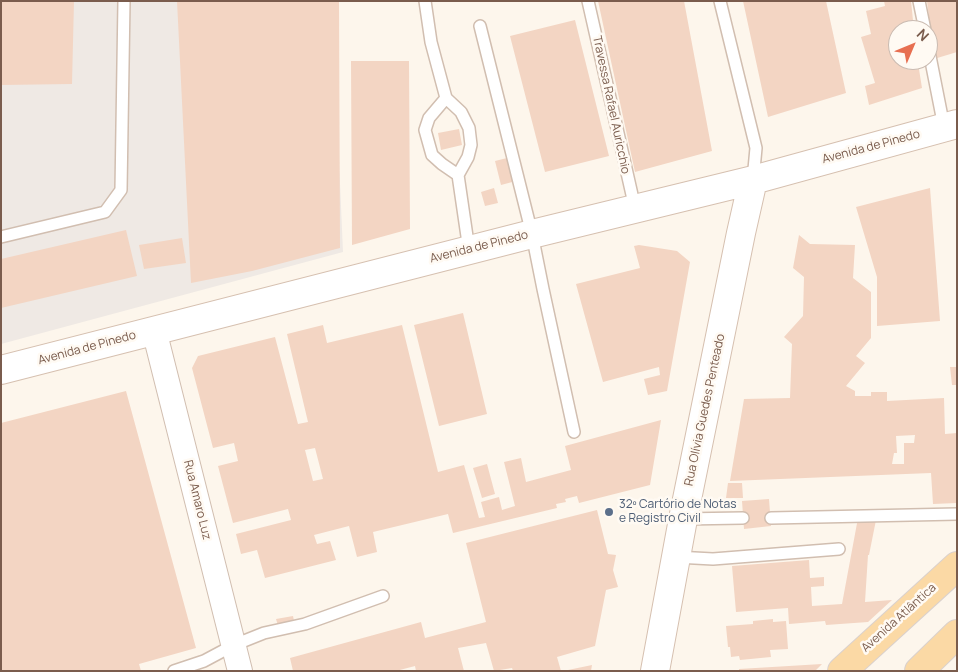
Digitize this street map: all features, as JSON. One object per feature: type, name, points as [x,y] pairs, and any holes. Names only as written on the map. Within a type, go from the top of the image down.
[{"type":"main road","name":"Avenida Atlântica","points":[[842,671],[957,566]]},
{"type":"main road","points":[[919,671],[957,634]]},
{"type":"street","name":"Avenida de Pinedo","points":[[1,370],[635,208],[754,180],[950,126]]},
{"type":"street","name":"Rua Olívia Guedes Penteado","points":[[656,671],[683,518],[741,233],[754,180]]},
{"type":"street","name":"Rua Amaro Luz","points":[[154,330],[240,671]]},
{"type":"lane","points":[[1,237],[105,212],[121,190],[124,1]]},
{"type":"lane","points":[[425,1],[431,42],[446,98],[461,112],[469,128],[471,145],[468,157],[458,175],[469,250]]},
{"type":"lane","name":"Travessa Rafael Auricchio","points":[[588,1],[635,208]]},
{"type":"lane","points":[[720,1],[756,148],[754,180]]},
{"type":"lane","points":[[919,1],[923,20]]},
{"type":"lane","points":[[480,26],[532,234],[574,432]]},
{"type":"lane","points":[[935,70],[950,126]]},
{"type":"lane","points":[[446,98],[429,118],[425,130],[432,155],[458,175]]},
{"type":"lane","points":[[771,518],[957,514]]},
{"type":"lane","points":[[683,518],[743,518]]},
{"type":"lane","points":[[676,557],[713,559],[839,549]]},
{"type":"lane","points":[[174,671],[204,661],[234,645],[264,633],[305,624],[383,596]]},
{"type":"shaded area","points":[[1,1],[332,1],[343,252],[1,344]]},
{"type":"building","points":[[1,1],[74,1],[72,84],[1,85]]},
{"type":"building","points":[[177,1],[339,1],[340,248],[252,271],[191,283]]},
{"type":"building","points":[[598,1],[684,1],[712,151],[635,172]]},
{"type":"building","points":[[743,1],[826,1],[846,93],[768,117]]},
{"type":"building","points":[[884,1],[911,1],[913,20],[888,20],[888,70],[919,70],[922,88],[869,105],[865,86],[875,83],[861,37],[871,34],[866,11],[885,6]]},
{"type":"building","points":[[927,1],[957,1],[957,52],[938,58],[938,20],[929,20]]},
{"type":"building","points":[[575,20],[609,156],[545,172],[510,36]]},
{"type":"building","points":[[351,61],[409,61],[410,229],[352,245]]},
{"type":"building","points":[[459,129],[462,145],[441,150],[438,133]]},
{"type":"building","points":[[511,157],[516,181],[501,185],[495,161]]},
{"type":"building","points":[[494,188],[498,203],[485,206],[481,192]]},
{"type":"building","points":[[930,188],[940,321],[877,326],[877,277],[856,207]]},
{"type":"building","points":[[126,230],[137,276],[1,308],[1,259]]},
{"type":"building","points":[[799,235],[810,244],[855,245],[853,278],[871,292],[871,338],[856,356],[865,363],[846,386],[855,391],[855,396],[871,396],[871,392],[887,392],[887,401],[944,398],[945,434],[957,433],[957,503],[933,504],[931,473],[730,481],[744,399],[790,398],[792,344],[784,337],[803,316],[804,277],[793,268]],"holes":[[[915,435],[914,443],[904,443],[904,464],[892,464],[894,453],[897,453],[896,436]]]},
{"type":"building","points":[[182,238],[186,263],[144,269],[139,245]]},
{"type":"building","points":[[639,245],[677,251],[690,262],[667,391],[648,395],[644,379],[660,375],[659,367],[603,382],[576,284],[640,268],[634,246]]},
{"type":"building","points":[[463,313],[487,414],[439,426],[414,325]]},
{"type":"building","points":[[323,325],[327,343],[402,325],[438,472],[464,465],[479,518],[485,517],[481,502],[499,497],[502,510],[515,506],[504,462],[521,458],[526,482],[571,470],[565,446],[661,420],[650,485],[579,503],[577,496],[565,499],[566,502],[556,504],[557,508],[453,533],[448,514],[373,532],[377,552],[357,557],[349,526],[314,535],[317,544],[330,541],[336,560],[265,578],[257,550],[241,554],[236,534],[291,520],[288,509],[233,523],[218,466],[238,461],[234,443],[213,448],[192,368],[198,356],[275,337],[298,424],[308,422],[287,334]],"holes":[[[315,448],[323,479],[313,481],[305,450]]]},
{"type":"building","points":[[950,367],[957,367],[957,385],[952,385]]},
{"type":"building","points":[[126,391],[196,648],[139,664],[141,671],[1,671],[1,423]]},
{"type":"building","points":[[487,464],[495,494],[482,498],[473,468]]},
{"type":"building","points":[[728,483],[742,483],[743,498],[726,498]]},
{"type":"building","points":[[769,499],[771,526],[744,529],[742,501]]},
{"type":"building","points":[[597,510],[608,554],[616,555],[613,570],[618,587],[606,590],[595,646],[557,657],[561,671],[513,671],[512,668],[494,671],[486,643],[458,648],[464,671],[416,671],[415,666],[396,671],[293,671],[290,658],[421,622],[425,638],[486,622],[466,543]]},
{"type":"building","points":[[858,518],[876,520],[868,555],[865,602],[892,600],[868,622],[826,625],[825,621],[789,624],[788,608],[736,612],[732,566],[809,560],[810,578],[824,577],[824,586],[811,587],[812,606],[842,604]]},
{"type":"building","points":[[293,616],[295,626],[279,629],[276,619]]},
{"type":"building","points":[[773,619],[773,622],[786,621],[788,649],[770,650],[771,657],[740,660],[739,656],[731,657],[726,626],[753,624],[753,621]]},
{"type":"building","points":[[822,664],[815,671],[739,671],[739,669]]},
{"type":"building","points":[[592,665],[591,671],[568,671],[568,670]]},
{"type":"place","name":"32º Cartório de Notas e Registro Civil","points":[[609,512]]}]
